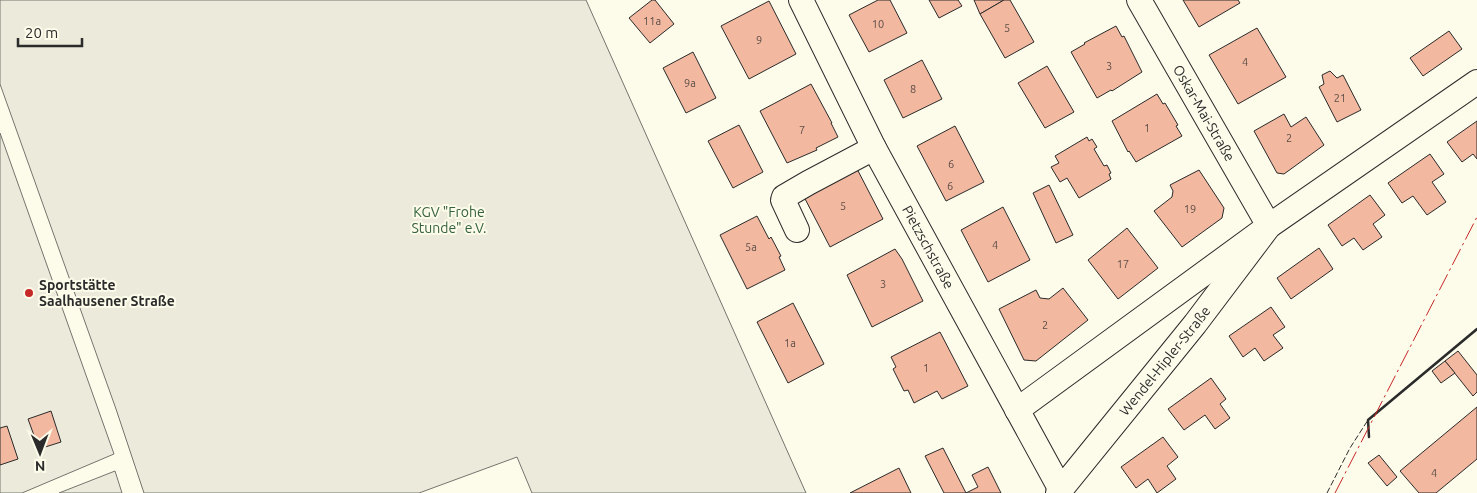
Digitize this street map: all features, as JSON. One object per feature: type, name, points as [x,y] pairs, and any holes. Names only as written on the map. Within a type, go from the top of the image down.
[{"type":"street","name":"Pietzschstraße","points":[[801,0],[874,148],[1017,410],[1059,492]]},
{"type":"street","name":"Oskar-Mai-Straße","points":[[1139,0],[1269,226]]},
{"type":"street","name":"Wendel-Hipler-Straße","points":[[1017,410],[1269,226],[1477,82]]},
{"type":"street","points":[[797,230],[783,200],[784,197],[808,182],[874,148]]},
{"type":"street","name":"Wendel-Hipler-Straße","points":[[1059,492],[1195,324],[1269,226]]},
{"type":"green space","name":"KGV \"Frohe Stunde\" e.V.","points":[[0,0],[586,0],[806,493],[532,493],[517,457],[419,493],[144,493],[0,84]]},
{"type":"green space","name":"Sportstätte Saalhausener Straße","points":[[0,133],[114,454],[22,493],[0,493]]},
{"type":"green space","points":[[115,471],[122,493],[59,493]]},
{"type":"building","points":[[652,0],[655,0],[674,24],[650,43],[629,18]]},
{"type":"building","points":[[878,0],[890,0],[907,33],[869,52],[849,15]]},
{"type":"building","points":[[929,0],[958,0],[962,6],[939,18]]},
{"type":"building","points":[[974,0],[1004,0],[980,14]]},
{"type":"building","points":[[1004,0],[1010,0],[1034,42],[1005,58],[980,14]]},
{"type":"building","points":[[1183,0],[1238,0],[1240,3],[1199,27]]},
{"type":"building","points":[[769,1],[796,54],[749,79],[721,26]]},
{"type":"building","points":[[1116,26],[1122,37],[1124,36],[1142,72],[1097,98],[1071,52]]},
{"type":"building","points":[[1257,28],[1286,77],[1238,104],[1209,55]]},
{"type":"building","points":[[1449,31],[1462,49],[1423,76],[1410,58]]},
{"type":"building","points":[[693,52],[716,98],[686,113],[663,68]]},
{"type":"building","points":[[922,60],[942,99],[903,118],[884,80]]},
{"type":"building","points":[[1047,66],[1074,112],[1045,128],[1018,83]]},
{"type":"building","points":[[1330,71],[1337,78],[1343,75],[1361,110],[1337,122],[1319,87],[1324,84],[1322,75]]},
{"type":"building","points":[[811,84],[838,137],[816,148],[817,150],[787,163],[760,111]]},
{"type":"building","points":[[1157,94],[1163,104],[1165,103],[1182,136],[1136,162],[1128,152],[1112,121]]},
{"type":"building","points":[[1284,114],[1291,127],[1306,117],[1324,145],[1284,174],[1277,173],[1254,131]]},
{"type":"building","points":[[1477,121],[1477,159],[1473,154],[1462,162],[1447,142]]},
{"type":"building","points":[[739,125],[763,172],[733,188],[708,141]]},
{"type":"building","points":[[955,126],[984,182],[946,201],[917,146]]},
{"type":"building","points":[[1087,137],[1089,141],[1092,139],[1097,147],[1094,149],[1104,166],[1107,165],[1111,173],[1109,174],[1111,179],[1079,198],[1067,178],[1060,182],[1051,167],[1059,163],[1055,156]]},
{"type":"building","points":[[1430,154],[1444,174],[1432,182],[1446,202],[1427,215],[1413,196],[1402,203],[1388,183]]},
{"type":"building","points":[[855,165],[883,219],[830,247],[802,193]]},
{"type":"building","points":[[1199,170],[1224,208],[1222,218],[1182,247],[1154,211],[1172,197],[1173,191],[1170,185]]},
{"type":"building","points":[[1049,185],[1073,235],[1056,243],[1033,193]]},
{"type":"building","points":[[1370,195],[1385,215],[1373,224],[1382,237],[1363,250],[1354,238],[1342,246],[1328,225]]},
{"type":"building","points":[[1003,207],[1030,260],[988,282],[961,230]]},
{"type":"building","points":[[757,216],[769,239],[771,237],[781,256],[779,257],[785,270],[747,289],[720,235]]},
{"type":"building","points":[[1127,228],[1158,268],[1118,299],[1088,260]]},
{"type":"building","points":[[1319,248],[1333,269],[1291,299],[1277,278]]},
{"type":"building","points":[[895,249],[923,301],[872,327],[847,275]]},
{"type":"building","points":[[1063,288],[1088,320],[1036,361],[1024,360],[999,309],[1036,290],[1040,298],[1049,299]]},
{"type":"building","points":[[793,303],[824,364],[788,383],[757,322]]},
{"type":"building","points":[[1271,307],[1285,327],[1273,335],[1283,348],[1264,361],[1255,348],[1243,357],[1229,336]]},
{"type":"building","points":[[940,332],[968,386],[942,399],[937,391],[914,403],[908,390],[904,391],[893,369],[896,367],[891,357]]},
{"type":"building","points":[[1458,351],[1477,375],[1477,392],[1473,396],[1445,361]]},
{"type":"building","points":[[1445,361],[1455,373],[1441,383],[1432,371]]},
{"type":"building","points":[[1211,378],[1226,399],[1220,404],[1230,418],[1215,429],[1205,415],[1184,430],[1168,409]]},
{"type":"building","points":[[1477,407],[1477,459],[1436,493],[1419,493],[1400,471]]},
{"type":"building","points":[[51,411],[61,442],[39,449],[28,419]]},
{"type":"building","points":[[7,426],[18,459],[0,465],[0,428]]},
{"type":"building","points":[[1163,437],[1178,457],[1167,466],[1176,479],[1157,493],[1148,479],[1136,488],[1121,467]]},
{"type":"building","points":[[943,448],[966,493],[944,493],[925,456]]},
{"type":"building","points":[[1379,455],[1397,477],[1387,486],[1368,463]]},
{"type":"building","points":[[988,467],[1001,493],[966,493],[978,487],[972,475]]},
{"type":"building","points":[[899,468],[911,493],[850,493]]},
{"type":"fence","points":[[1327,493],[1350,448],[1368,420]]},
{"type":"wall","points":[[1369,437],[1368,420],[1477,329]]},
{"type":"power","points":[[1335,493],[1477,217]]},
{"type":"place","name":"Sportstätte Saalhausener Straße","points":[[29,293]]}]
